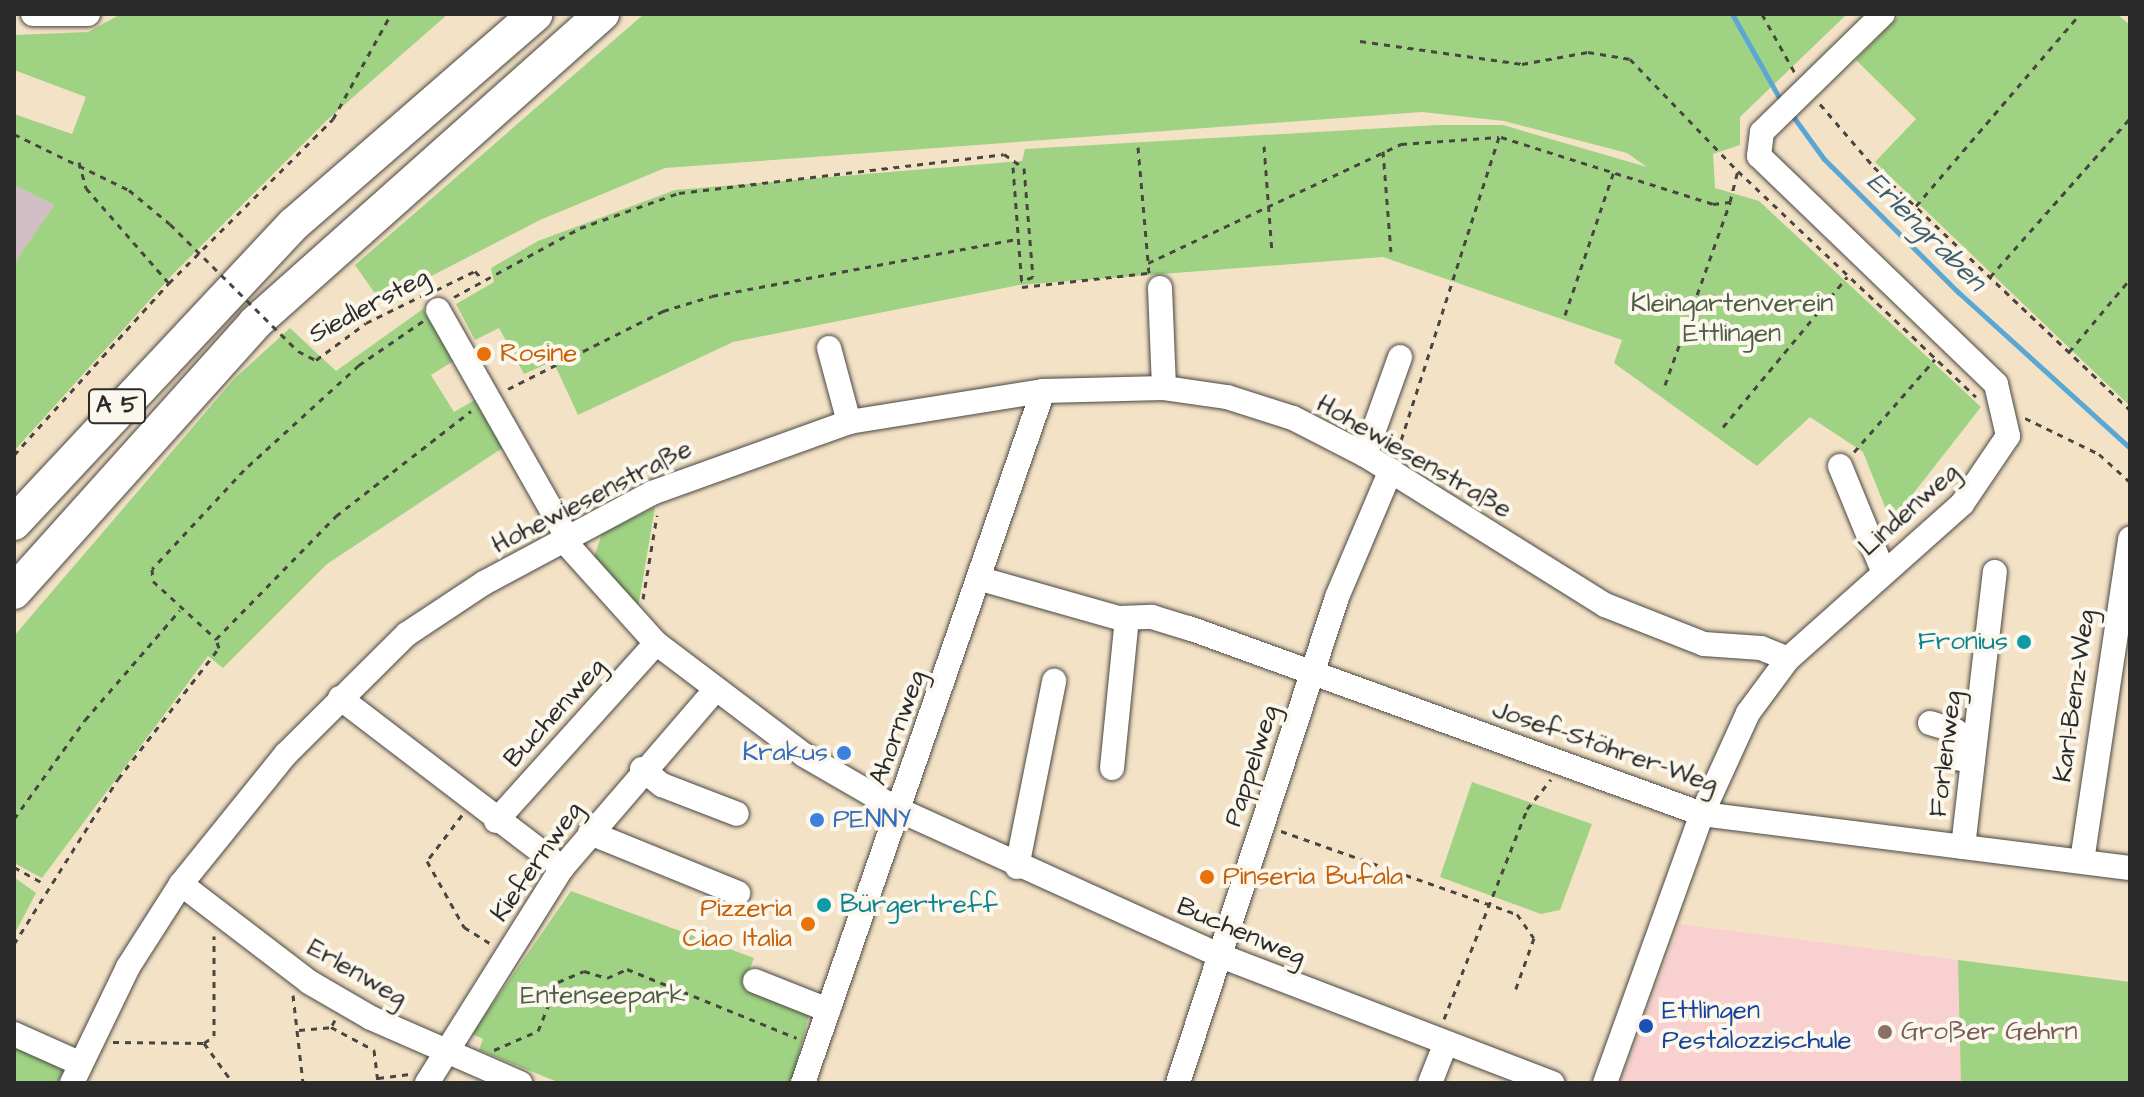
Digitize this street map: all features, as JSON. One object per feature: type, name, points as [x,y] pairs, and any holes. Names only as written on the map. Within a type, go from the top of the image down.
[{"type":"highway","name":"A 5","points":[[14,592],[255,323],[602,14]]},
{"type":"highway","name":"A 5","points":[[14,523],[294,224],[532,16]]},
{"type":"street","points":[[33,14],[88,14]]},
{"type":"street","points":[[1883,14],[1762,132],[1759,156],[1996,384],[2007,417]]},
{"type":"street","points":[[1154,281],[1164,388]]},
{"type":"street","name":"Buchenweg","points":[[438,310],[566,540],[656,643],[804,755],[899,810],[1017,867],[1221,956],[1441,1044],[1552,1083]]},
{"type":"street","points":[[829,348],[849,422]]},
{"type":"street","points":[[1365,455],[1400,357]]},
{"type":"street","name":"Hohewiesenstraße","points":[[77,1074],[95,1035],[181,884],[340,698],[407,634],[652,493],[849,422],[1043,391],[1164,388],[1293,418],[1391,470],[1605,605],[1704,644],[1761,648],[1788,659]]},
{"type":"street","name":"Ahornweg","points":[[803,1083],[981,579],[1043,391]]},
{"type":"street","name":"Lindenweg","points":[[1605,1083],[1729,745],[1788,659],[1982,481],[2002,452],[2007,417]]},
{"type":"street","points":[[1840,466],[1883,571]]},
{"type":"street","name":"Pappelweg","points":[[1178,1083],[1311,672],[1391,470]]},
{"type":"street","name":"Karl-Benz-Weg","points":[[2082,861],[2130,539]]},
{"type":"street","name":"Forlenweg","points":[[1963,847],[1995,572]]},
{"type":"street","name":"Josef-Stöhrer-Weg","points":[[981,579],[1127,619],[1152,617],[1702,814],[2130,868]]},
{"type":"street","points":[[1112,768],[1127,619]]},
{"type":"street","name":"Buchenweg","points":[[496,821],[656,643]]},
{"type":"street","points":[[1017,867],[1054,681]]},
{"type":"street","name":"Kiefernweg","points":[[429,1080],[562,868],[642,769],[715,690]]},
{"type":"street","points":[[340,698],[496,821],[562,868]]},
{"type":"street","points":[[1930,723],[1956,731],[1955,758],[1973,761]]},
{"type":"street","points":[[642,769],[662,785],[737,814]]},
{"type":"street","points":[[590,833],[738,893]]},
{"type":"street","name":"Erlenweg","points":[[181,884],[299,974],[345,1003],[520,1083]]},
{"type":"street","points":[[755,981],[828,1010]]},
{"type":"street","points":[[14,1034],[77,1074]]},
{"type":"street","points":[[1430,1083],[1441,1044]]},
{"type":"path","points":[[14,455],[169,283],[333,119],[391,14]]},
{"type":"path","points":[[1762,14],[1801,93],[1874,167],[2130,410]]},
{"type":"path","points":[[1916,206],[2080,14]]},
{"type":"path","points":[[1360,41],[1522,64],[1588,52],[1630,59],[1738,171],[1935,359],[2007,417],[2036,419],[2099,454],[2130,482]]},
{"type":"path","points":[[1990,277],[2130,118]]},
{"type":"path","name":"Siedlersteg","points":[[14,134],[79,162],[170,224],[298,351],[316,360],[391,311],[475,271],[483,280],[438,310]]},
{"type":"path","points":[[1148,263],[1268,204],[1383,151],[1421,137],[1499,137],[1713,204],[1730,202]]},
{"type":"path","points":[[1391,470],[1451,277],[1499,137]]},
{"type":"path","points":[[1264,146],[1272,252]]},
{"type":"path","points":[[483,280],[580,228],[679,193],[1004,154],[1013,167],[1022,287],[1154,281],[1148,263],[1138,147]]},
{"type":"path","points":[[1383,151],[1391,252]]},
{"type":"path","points":[[1665,385],[1730,202],[1738,171],[1759,156]]},
{"type":"path","points":[[79,162],[86,188],[169,283]]},
{"type":"path","points":[[1013,167],[1024,168],[1033,277],[1021,281]]},
{"type":"path","points":[[1565,315],[1614,171]]},
{"type":"path","points":[[1723,427],[1847,277]]},
{"type":"path","points":[[2069,352],[2130,279]]},
{"type":"path","points":[[1840,466],[1935,359]]},
{"type":"path","points":[[632,619],[642,608],[658,504],[652,493]]},
{"type":"path","points":[[14,819],[85,720],[180,610]]},
{"type":"path","points":[[14,944],[45,884],[219,648],[216,639]]},
{"type":"path","points":[[1441,1044],[1489,904],[1527,809],[1562,764]]},
{"type":"path","points":[[472,802],[427,861],[464,927],[507,954]]},
{"type":"path","points":[[1263,825],[1517,914],[1533,931],[1514,994]]},
{"type":"path","points":[[14,867],[45,884]]},
{"type":"path","points":[[95,1035],[150,1046],[204,1043],[214,1036],[211,946],[225,918]]},
{"type":"path","points":[[483,1067],[490,1051],[538,1031],[558,982],[584,971],[607,978],[627,969],[816,1045]]},
{"type":"path","points":[[299,974],[291,983],[303,1083]]},
{"type":"path","points":[[331,1027],[345,1003]]},
{"type":"path","points":[[297,1030],[331,1027],[374,1050],[378,1081],[429,1080]]},
{"type":"path","points":[[204,1043],[233,1083]]},
{"type":"shaded area","points":[[14,185],[54,205],[14,264]]},
{"type":"shaded area","name":"Großer Gehrn","points":[[1680,924],[2130,982],[2130,1083],[1620,1083]]},
{"type":"green space","points":[[121,14],[448,14],[327,120],[174,273],[14,451],[14,264],[54,205],[14,185],[14,114],[72,134],[86,97],[14,70],[14,35],[88,32]]},
{"type":"green space","name":"Kleingartenverein Ettlingen","points":[[644,14],[1847,14],[1740,117],[1740,145],[1713,154],[1715,188],[1759,201],[1981,407],[1891,522],[1863,452],[1810,417],[1757,466],[1614,363],[1622,340],[1383,257],[1019,285],[733,342],[578,415],[553,361],[524,374],[499,328],[475,340],[456,304],[494,282],[491,268],[538,241],[675,190],[1022,161],[1025,149],[1437,125],[1503,125],[1647,167],[1627,153],[1504,121],[1422,112],[665,168],[540,220],[381,302],[355,265]]},
{"type":"green space","points":[[1901,14],[2117,14],[2130,25],[2130,406],[1875,162],[1916,119],[1856,60]]},
{"type":"green space","points":[[423,309],[455,360],[431,375],[454,412],[480,397],[507,445],[327,564],[223,668],[208,656],[42,878],[14,863],[14,636],[234,379],[290,328],[336,371]]},
{"type":"green space","points":[[655,507],[638,608],[593,560],[602,534]]},
{"type":"green space","points":[[1472,782],[1592,824],[1560,910],[1541,914],[1440,877]]},
{"type":"green space","points":[[14,877],[36,893],[14,935]]},
{"type":"green space","name":"Entenseepark","points":[[571,891],[754,958],[744,984],[810,1010],[792,1083],[560,1083],[479,1050],[483,1039],[472,1034]]},
{"type":"green space","points":[[1958,960],[2130,982],[2130,1083],[1961,1083]]},
{"type":"green space","points":[[14,1043],[65,1067],[57,1083],[14,1083]]},
{"type":"waterway","points":[[1732,14],[1781,101]]},
{"type":"waterway","name":"Erlengraben","points":[[1792,115],[1824,159],[1958,292],[2130,448]]},
{"type":"place","name":"Rosine","points":[[484,354]]},
{"type":"place","name":"Fronius","points":[[2024,642]]},
{"type":"place","name":"Krakus","points":[[844,753]]},
{"type":"place","name":"PENNY","points":[[817,820]]},
{"type":"place","name":"Pinseria Bufala","points":[[1207,877]]},
{"type":"place","name":"Bürgertreff","points":[[824,905]]},
{"type":"place","name":"Pizzeria Ciao Italia","points":[[808,924]]},
{"type":"place","name":"Ettlingen Pestalozzischule","points":[[1646,1026]]},
{"type":"place","name":"Großer Gehrn","points":[[1885,1032]]}]
